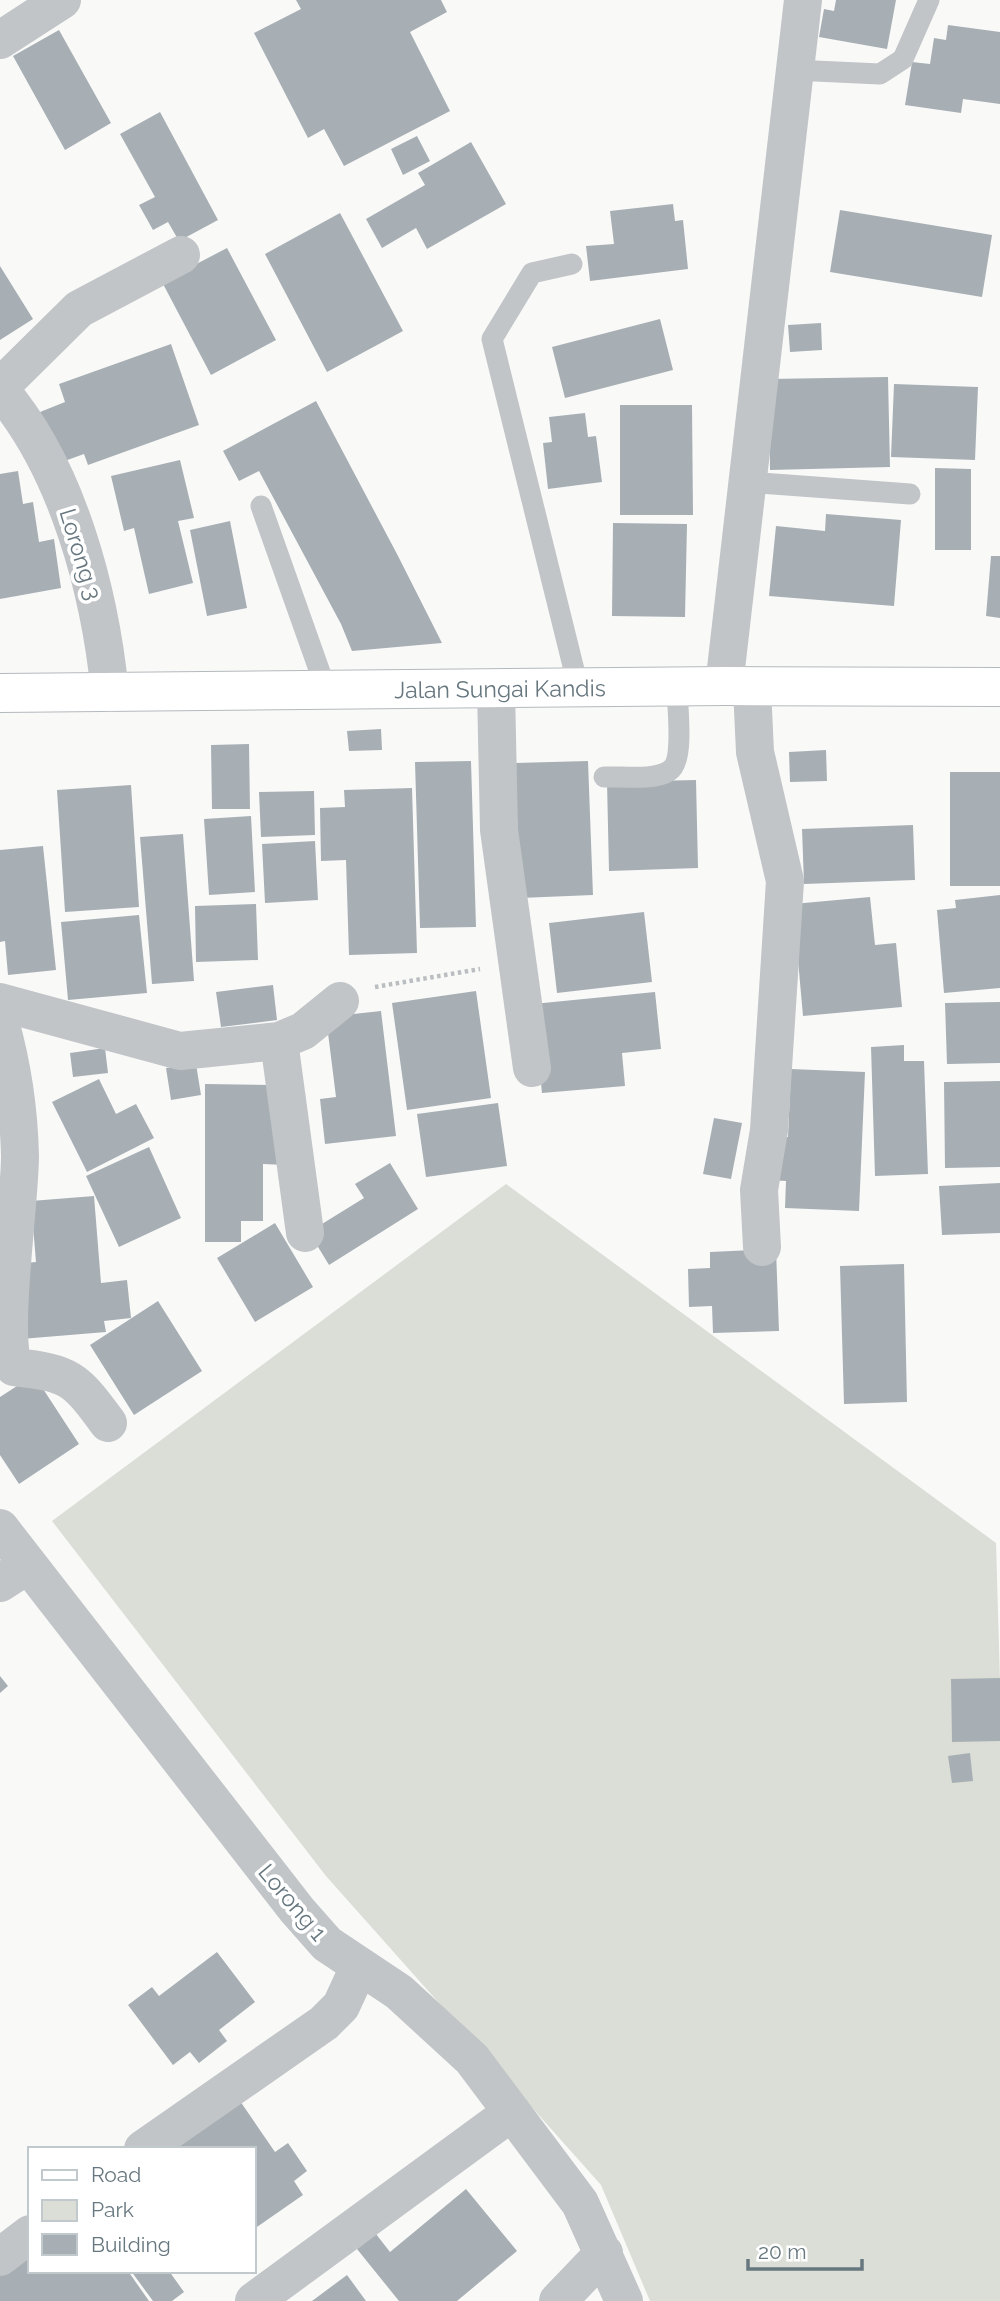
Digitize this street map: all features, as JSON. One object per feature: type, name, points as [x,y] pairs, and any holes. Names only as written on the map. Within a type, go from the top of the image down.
[{"type":"street","points":[[0,40],[62,0]]},
{"type":"street","points":[[762,1247],[759,1190],[769,1130],[785,881],[738,687],[747,482],[803,0]]},
{"type":"street","points":[[0,389],[79,309],[181,254]]},
{"type":"street","name":"Lorong 3","points":[[0,389],[18,411],[71,511],[104,638],[110,693]]},
{"type":"street","name":"Jalan Sungai Kandis","points":[[0,693],[1000,687]]},
{"type":"street","points":[[496,690],[499,830],[532,1068]]},
{"type":"street","points":[[0,1002],[180,1051],[279,1041],[303,1031],[340,1001]]},
{"type":"street","points":[[0,1022],[15,1095],[20,1157],[7,1256],[2,1337],[5,1357],[14,1367],[55,1371],[81,1386],[108,1423]]},
{"type":"street","points":[[279,1041],[305,1233]]},
{"type":"street","name":"Lorong 1","points":[[0,1528],[14,1574],[327,1944],[399,1992],[432,2018],[472,2059],[580,2203],[624,2301]]},
{"type":"street","points":[[146,2147],[324,2023],[341,2006],[359,1967]]},
{"type":"street","points":[[254,2301],[512,2112]]},
{"type":"street","points":[[0,2257],[28,2236]]},
{"type":"street","points":[[558,2301],[604,2253]]},
{"type":"lane","points":[[793,70],[880,74],[903,60],[929,0]]},
{"type":"lane","points":[[572,264],[532,273],[492,339],[579,690]]},
{"type":"lane","points":[[747,482],[910,494]]},
{"type":"lane","points":[[261,506],[327,692]]},
{"type":"lane","points":[[604,777],[649,776],[667,773],[673,768],[678,748],[677,687]]},
{"type":"path","points":[[340,1001],[383,983],[439,977],[519,962]]},
{"type":"green space","points":[[506,1184],[996,1543],[1000,1681],[1000,2301],[650,2301],[601,2185],[326,1876],[52,1521]]},
{"type":"building","points":[[296,0],[441,0],[447,12],[410,32],[450,111],[344,166],[324,129],[308,138],[254,33],[301,9]]},
{"type":"building","points":[[836,0],[896,0],[887,49],[819,37],[824,9],[834,11]]},
{"type":"building","points":[[948,25],[1000,32],[1000,104],[963,99],[961,113],[905,105],[912,62],[930,64],[934,38],[946,40]]},
{"type":"building","points":[[59,30],[111,123],[65,150],[13,56]]},
{"type":"building","points":[[160,112],[218,220],[179,241],[168,222],[153,230],[139,205],[155,197],[120,134]]},
{"type":"building","points":[[417,136],[430,161],[403,175],[391,149]]},
{"type":"building","points":[[471,142],[506,204],[427,249],[416,228],[382,248],[366,219],[425,185],[418,173]]},
{"type":"building","points":[[673,204],[675,221],[683,220],[688,269],[590,281],[586,246],[614,244],[610,211]]},
{"type":"building","points":[[840,210],[992,235],[982,297],[830,272]]},
{"type":"building","points":[[340,213],[403,331],[327,372],[265,254]]},
{"type":"building","points":[[227,248],[276,340],[211,375],[162,282]]},
{"type":"building","points":[[0,266],[33,319],[0,340]]},
{"type":"building","points":[[660,319],[673,370],[565,398],[552,347]]},
{"type":"building","points":[[821,323],[822,350],[790,352],[788,325]]},
{"type":"building","points":[[171,344],[199,425],[88,465],[84,454],[59,463],[40,412],[65,402],[59,384]]},
{"type":"building","points":[[888,377],[890,467],[770,470],[769,379]]},
{"type":"building","points":[[894,384],[978,387],[975,460],[891,457]]},
{"type":"building","points":[[316,401],[442,643],[352,651],[341,624],[259,471],[239,481],[223,451]]},
{"type":"building","points":[[620,405],[692,405],[693,515],[620,515]]},
{"type":"building","points":[[585,413],[588,437],[596,436],[602,482],[548,489],[543,443],[552,442],[549,417]]},
{"type":"building","points":[[180,460],[194,518],[178,521],[193,583],[149,594],[134,528],[124,531],[111,476]]},
{"type":"building","points":[[935,468],[971,469],[971,550],[935,550]]},
{"type":"building","points":[[18,471],[23,504],[33,502],[39,542],[54,539],[61,588],[0,599],[0,474]]},
{"type":"building","points":[[826,514],[901,520],[894,606],[769,596],[776,526],[825,531]]},
{"type":"building","points":[[230,521],[247,608],[207,616],[190,530]]},
{"type":"building","points":[[613,523],[687,524],[685,617],[612,616]]},
{"type":"building","points":[[991,556],[1000,556],[1000,618],[986,616]]},
{"type":"building","points":[[381,729],[382,750],[349,751],[347,731]]},
{"type":"building","points":[[249,744],[250,809],[212,809],[211,745]]},
{"type":"building","points":[[826,750],[827,781],[790,782],[789,752]]},
{"type":"building","points":[[471,761],[476,927],[420,928],[415,762]]},
{"type":"building","points":[[588,761],[593,895],[520,898],[515,763]]},
{"type":"building","points":[[950,772],[1000,772],[1000,886],[950,886]]},
{"type":"building","points":[[696,780],[698,868],[609,871],[607,782]]},
{"type":"building","points":[[131,785],[139,907],[65,912],[57,790]]},
{"type":"building","points":[[412,788],[417,953],[349,955],[346,860],[321,861],[320,808],[345,807],[344,790]]},
{"type":"building","points":[[314,791],[315,835],[261,837],[259,792]]},
{"type":"building","points":[[251,816],[255,892],[209,895],[204,819]]},
{"type":"building","points":[[913,825],[915,880],[804,884],[802,829]]},
{"type":"building","points":[[183,834],[194,981],[152,984],[140,837]]},
{"type":"building","points":[[315,841],[318,900],[265,903],[262,844]]},
{"type":"building","points":[[43,846],[56,970],[8,975],[5,941],[0,942],[0,850]]},
{"type":"building","points":[[1000,895],[1000,988],[944,993],[937,910],[956,908],[955,900]]},
{"type":"building","points":[[870,897],[875,945],[896,943],[902,1007],[803,1016],[793,904]]},
{"type":"building","points":[[256,904],[258,960],[196,962],[195,906]]},
{"type":"building","points":[[644,912],[652,982],[557,993],[549,923]]},
{"type":"building","points":[[139,915],[147,993],[68,1000],[61,922]]},
{"type":"building","points":[[273,985],[277,1020],[221,1027],[216,992]]},
{"type":"building","points":[[476,991],[491,1098],[407,1110],[392,1003]]},
{"type":"building","points":[[655,992],[661,1049],[622,1053],[625,1086],[542,1093],[533,1004]]},
{"type":"building","points":[[1000,1002],[1000,1063],[947,1064],[945,1003]]},
{"type":"building","points":[[381,1011],[396,1136],[325,1144],[320,1099],[336,1097],[326,1017]]},
{"type":"building","points":[[904,1045],[904,1061],[924,1061],[928,1174],[875,1176],[871,1047]]},
{"type":"building","points":[[105,1048],[108,1073],[73,1077],[70,1053]]},
{"type":"building","points":[[196,1064],[201,1095],[171,1100],[166,1068]]},
{"type":"building","points":[[791,1069],[865,1072],[859,1211],[785,1208],[786,1181],[768,1180],[770,1136],[788,1137]]},
{"type":"building","points":[[99,1079],[116,1114],[136,1104],[154,1138],[87,1172],[52,1102]]},
{"type":"building","points":[[1000,1081],[1000,1167],[945,1168],[944,1082]]},
{"type":"building","points":[[205,1084],[272,1085],[286,1165],[263,1164],[263,1221],[241,1221],[241,1242],[205,1242]]},
{"type":"building","points":[[498,1103],[507,1166],[426,1177],[417,1114]]},
{"type":"building","points":[[714,1118],[742,1123],[731,1179],[703,1174]]},
{"type":"building","points":[[149,1147],[181,1218],[119,1247],[86,1176]]},
{"type":"building","points":[[390,1163],[418,1209],[329,1265],[309,1232],[364,1198],[355,1184]]},
{"type":"building","points":[[1000,1183],[1000,1233],[942,1235],[939,1186]]},
{"type":"building","points":[[94,1196],[101,1283],[127,1280],[131,1318],[104,1321],[106,1332],[21,1339],[15,1264],[36,1262],[31,1201]]},
{"type":"building","points":[[275,1223],[313,1287],[255,1322],[217,1258]]},
{"type":"building","points":[[776,1249],[779,1331],[713,1333],[712,1306],[689,1307],[688,1269],[710,1268],[710,1252]]},
{"type":"building","points":[[904,1264],[907,1402],[844,1404],[840,1266]]},
{"type":"building","points":[[158,1301],[202,1371],[134,1415],[90,1345]]},
{"type":"building","points":[[34,1375],[79,1444],[19,1484],[0,1455],[0,1397]]},
{"type":"building","points":[[0,1676],[8,1686],[0,1693]]},
{"type":"building","points":[[1000,1678],[1000,1741],[952,1742],[951,1679]]},
{"type":"building","points":[[970,1753],[973,1781],[952,1783],[948,1756]]},
{"type":"building","points":[[217,1952],[255,2002],[219,2030],[227,2041],[199,2063],[190,2052],[173,2065],[128,2005],[152,1987],[159,1996]]},
{"type":"building","points":[[240,2101],[275,2152],[288,2143],[307,2171],[294,2181],[303,2195],[256,2228],[256,2147],[179,2147],[177,2144]]},
{"type":"building","points":[[466,2189],[517,2251],[457,2301],[399,2301],[357,2249],[376,2234],[390,2252]]},
{"type":"building","points":[[28,2253],[28,2273],[129,2273],[149,2301],[0,2301],[0,2273]]},
{"type":"building","points":[[132,2273],[170,2273],[184,2292],[172,2301],[153,2301]]},
{"type":"building","points":[[347,2275],[366,2301],[312,2301]]}]
